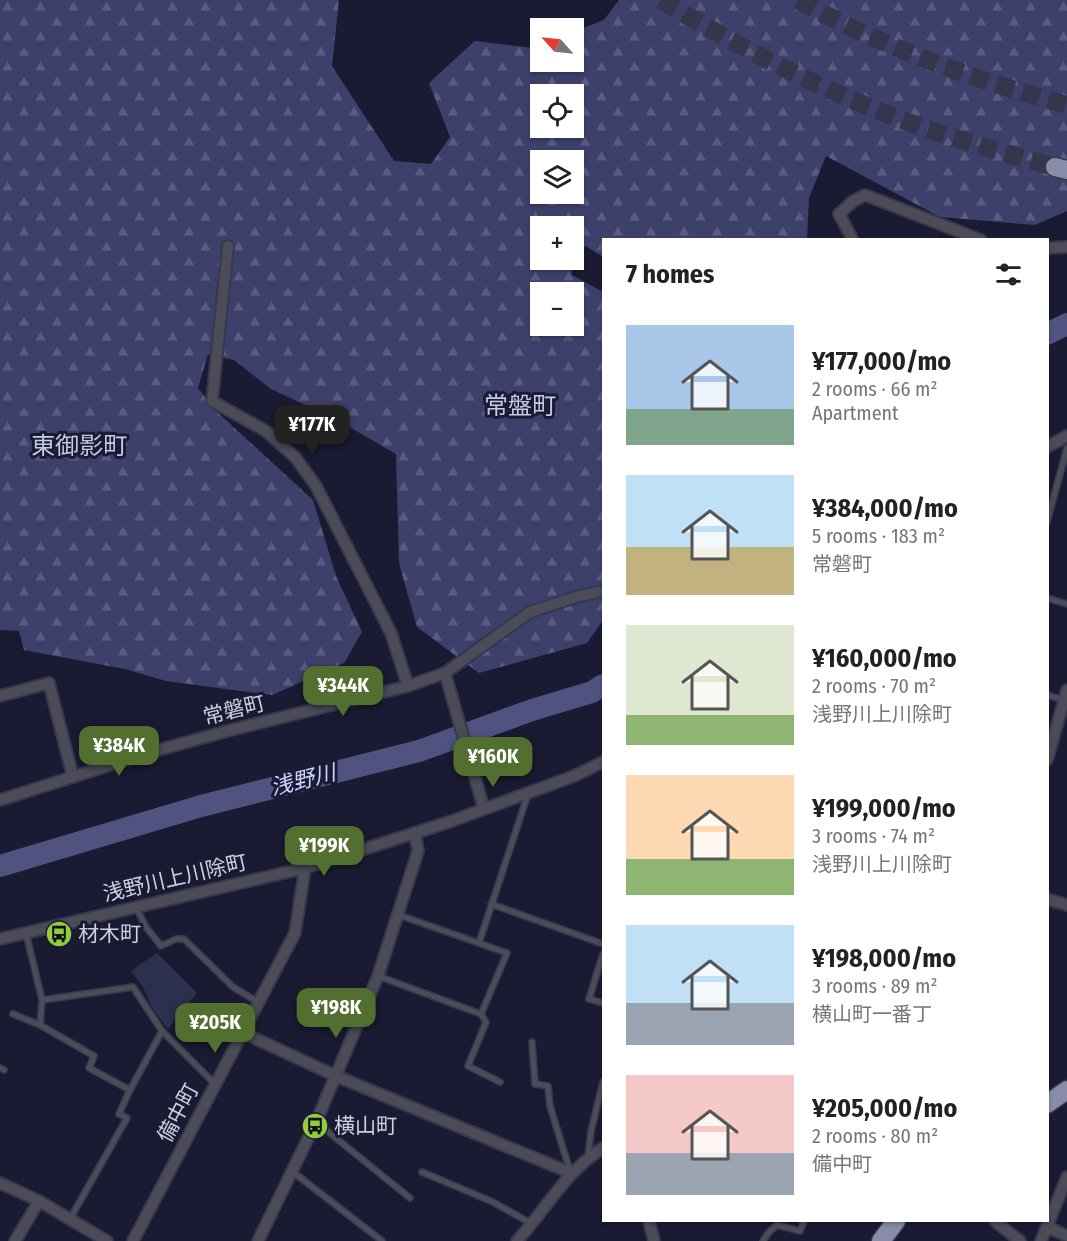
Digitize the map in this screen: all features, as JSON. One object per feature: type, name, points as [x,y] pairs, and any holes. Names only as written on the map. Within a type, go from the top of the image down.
[{"type":"highway","points":[[1049,1103],[1067,1090]]},
{"type":"highway","points":[[881,1241],[895,1222]]},
{"type":"street","points":[[852,238],[839,214],[852,202],[865,195],[976,238]]},
{"type":"street","points":[[228,246],[212,400],[266,431],[295,457],[316,486],[391,633],[408,686]]},
{"type":"street","points":[[1049,248],[1067,246]]},
{"type":"street","points":[[1049,446],[1067,436]]},
{"type":"street","name":"常磐町","points":[[0,800],[231,729],[408,686],[445,673],[530,612],[602,591]]},
{"type":"street","points":[[445,673],[484,809]]},
{"type":"street","points":[[0,696],[49,683],[73,777]]},
{"type":"street","points":[[1049,752],[1066,695]]},
{"type":"street","name":"浅野川上川除町","points":[[0,939],[305,868],[484,809],[574,776],[602,762]]},
{"type":"street","points":[[258,1241],[316,1122],[378,976],[418,851],[415,833]]},
{"type":"street","name":"備中町","points":[[133,1241],[296,933],[305,868]]},
{"type":"street","points":[[1049,900],[1067,905]]},
{"type":"street","points":[[243,1033],[336,1076],[571,1173]]},
{"type":"street","points":[[520,1240],[571,1173],[588,1157],[602,1149]]},
{"type":"street","points":[[1041,1241],[1067,1177]]},
{"type":"street","points":[[0,1183],[39,1201],[107,1241]]},
{"type":"street","points":[[15,1241],[39,1201]]},
{"type":"street","points":[[649,1222],[654,1241]]},
{"type":"street","points":[[996,1222],[1020,1241]]},
{"type":"street","points":[[1047,1227],[1067,1236]]},
{"type":"lane","points":[[1049,515],[1067,448]]},
{"type":"lane","points":[[1049,599],[1067,604]]},
{"type":"lane","points":[[1049,695],[1066,695]]},
{"type":"lane","points":[[479,943],[529,792]]},
{"type":"lane","points":[[492,904],[602,944]]},
{"type":"lane","points":[[136,907],[146,927],[161,946],[176,939],[184,939],[233,987],[260,1003]]},
{"type":"lane","points":[[399,915],[507,953],[481,1014]]},
{"type":"lane","points":[[26,932],[42,1000],[40,1025]]},
{"type":"lane","points":[[602,957],[589,999],[602,1003]]},
{"type":"lane","points":[[378,976],[481,1014],[486,1022],[468,1066],[500,1082]]},
{"type":"lane","points":[[42,1000],[133,987],[162,1030],[215,1084]]},
{"type":"lane","points":[[13,1014],[40,1025],[94,1056],[89,1068],[130,1090]]},
{"type":"lane","points":[[70,1219],[127,1118],[119,1114],[162,1030]]},
{"type":"lane","points":[[532,1042],[535,1084],[548,1086],[550,1106],[571,1173]]},
{"type":"lane","points":[[588,1157],[591,1131],[602,1086]]},
{"type":"lane","points":[[316,1122],[410,1198]]},
{"type":"lane","points":[[293,1172],[382,1241]]},
{"type":"lane","points":[[422,1172],[493,1202],[532,1224]]},
{"type":"lane","points":[[763,1241],[777,1225],[800,1231],[804,1222]]},
{"type":"green space","points":[[0,0],[339,0],[332,66],[394,161],[431,164],[450,137],[429,83],[475,41],[530,48],[530,72],[584,72],[584,28],[604,20],[619,0],[1067,0],[1067,211],[1035,225],[940,217],[826,156],[809,198],[807,238],[602,238],[602,256],[586,246],[584,248],[584,216],[530,216],[530,270],[572,270],[572,275],[602,291],[602,621],[587,643],[479,673],[417,627],[399,563],[396,454],[337,420],[271,389],[234,360],[208,354],[198,388],[216,411],[313,500],[336,576],[362,632],[344,663],[272,695],[166,681],[125,669],[24,650],[19,631],[0,630]]},
{"type":"shaded area","points":[[157,953],[197,993],[168,1029],[152,1008],[143,987],[131,971]]},
{"type":"waterway","name":"浅野川","points":[[1049,333],[1067,324]]},
{"type":"waterway","name":"浅野川","points":[[0,866],[201,806],[419,751],[532,710],[592,692],[602,686]]},
{"type":"tunnel","points":[[661,0],[787,70],[852,100],[936,132],[1055,167]]},
{"type":"tunnel","points":[[798,0],[863,33],[930,61],[1067,105]]},
{"type":"place","name":"材木町","points":[[59,934]]},
{"type":"place","name":"横山町","points":[[315,1126]]},
{"type":"district","name":"常盤町","points":[[520,406]]},
{"type":"district","name":"東御影町","points":[[79,446]]}]
